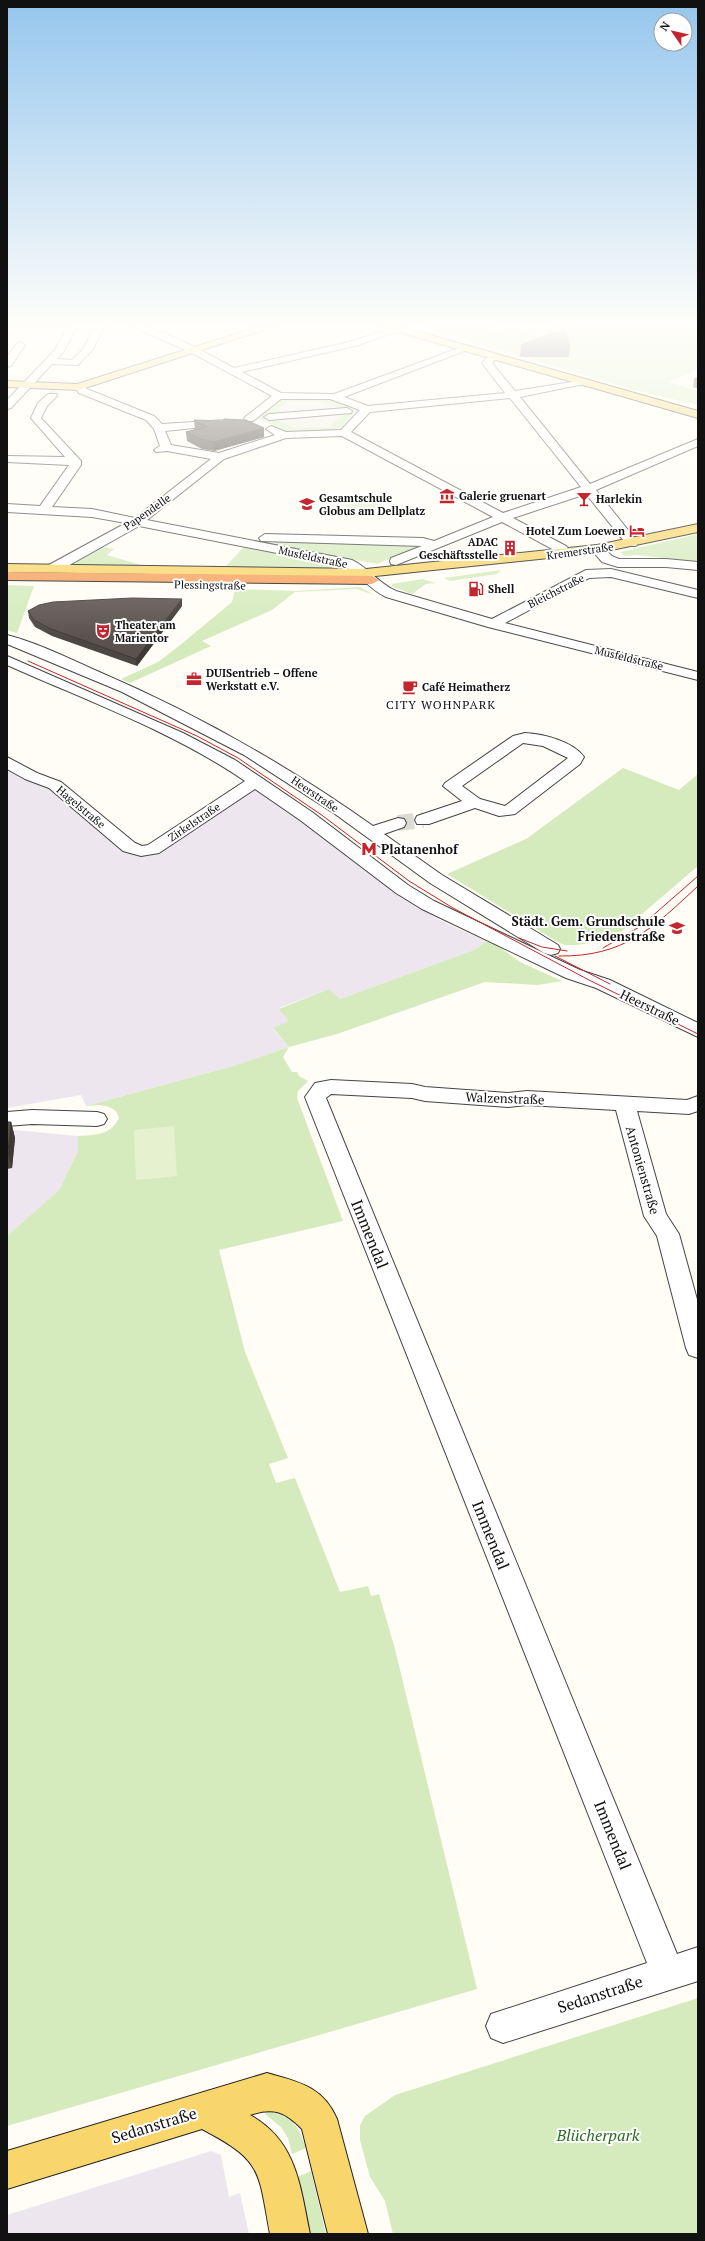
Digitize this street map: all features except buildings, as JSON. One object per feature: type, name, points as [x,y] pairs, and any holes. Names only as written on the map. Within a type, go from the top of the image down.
[{"type":"highway","name":"Plessingstraße","points":[[7,576],[52,573],[331,579],[369,577]]},
{"type":"main road","name":"Kremerstraße","points":[[369,577],[463,569],[533,557],[632,543],[698,528]]},
{"type":"main road","name":"Plessingstraße","points":[[7,568],[52,573],[369,577]]},
{"type":"main road","name":"Plessingstraße","points":[[7,581],[297,586],[369,577]]},
{"type":"main road","name":"Sedanstraße","points":[[7,2170],[267,2091],[301,2102],[318,2119],[348,2234]]},
{"type":"main road","points":[[204,2110],[235,2127],[260,2144],[276,2169],[290,2234]]},
{"type":"street","points":[[45,430],[75,461]]},
{"type":"street","points":[[159,430],[163,449],[220,457]]},
{"type":"street","points":[[269,430],[285,435],[344,433],[562,549],[566,553]]},
{"type":"street","points":[[344,433],[347,430]]},
{"type":"street","points":[[541,430],[632,543]]},
{"type":"street","name":"Papendelle","points":[[52,573],[137,522],[220,457],[285,435]]},
{"type":"street","points":[[396,561],[503,518],[588,489],[698,442]]},
{"type":"street","points":[[7,459],[75,461]]},
{"type":"street","points":[[44,510],[75,465],[75,461]]},
{"type":"street","name":"Musfeldstraße","points":[[7,508],[92,513],[347,563],[369,577],[378,588],[391,594],[493,624],[698,676]]},
{"type":"street","points":[[248,544],[260,538],[278,537],[423,542],[434,545]]},
{"type":"street","points":[[597,549],[607,558],[614,568],[698,594]]},
{"type":"street","points":[[614,568],[666,563],[698,566]]},
{"type":"street","name":"Bleichstraße","points":[[493,624],[578,577],[614,568]]},
{"type":"street","name":"Heerstraße","points":[[7,639],[28,646],[127,689],[244,749],[282,772],[436,879],[593,976],[603,984]]},
{"type":"street","points":[[7,660],[28,646]]},
{"type":"street","name":"Heerstraße","points":[[7,660],[178,736],[229,763],[256,781],[407,893],[573,974],[603,984],[698,1031]]},
{"type":"street","points":[[423,820],[451,812],[474,802],[499,811],[509,811],[574,761],[576,757],[537,739],[525,737],[518,740],[450,786],[451,789],[474,802]]},
{"type":"street","name":"Hagelstraße","points":[[7,762],[31,776],[55,785],[129,847]]},
{"type":"street","name":"Zirkelstraße","points":[[129,847],[141,851],[153,850],[256,781]]},
{"type":"street","points":[[371,833],[398,823]]},
{"type":"street","name":"Walzenstraße","points":[[316,1097],[322,1088],[331,1087],[412,1091],[425,1094],[508,1100],[527,1098],[689,1107],[698,1103]]},
{"type":"street","name":"Immendal","points":[[316,1097],[448,1429],[683,1968]]},
{"type":"street","name":"Antonienstraße","points":[[625,1104],[655,1216],[668,1234],[698,1348]]},
{"type":"street","points":[[7,1119],[32,1117],[97,1118]]},
{"type":"street","name":"Sedanstraße","points":[[503,2026],[683,1968]]},
{"type":"shaded area","points":[[7,764],[53,786],[142,853],[257,784],[401,896],[445,923],[487,941],[474,950],[340,999],[329,989],[279,1008],[290,1021],[273,1029],[289,1047],[233,1066],[86,1106],[81,1095],[7,1108]]},
{"type":"shaded area","points":[[16,1130],[78,1136],[78,1151],[59,1190],[7,1236],[7,1131]]},
{"type":"shaded area","points":[[211,2151],[221,2155],[229,2197],[240,2193],[249,2234],[7,2234],[7,2215]]},
{"type":"green space","points":[[283,430],[338,430],[337,431],[288,432]]},
{"type":"green space","points":[[366,494],[389,501],[367,512],[344,506]]},
{"type":"green space","points":[[698,534],[698,562],[637,555],[625,556],[620,552]]},
{"type":"green space","points":[[275,541],[420,546],[377,564],[276,545]]},
{"type":"green space","points":[[103,547],[114,549],[107,555],[141,565],[225,567],[244,547],[324,563],[332,567],[329,569],[75,565],[77,561]]},
{"type":"green space","points":[[501,570],[497,574],[450,581],[444,578]]},
{"type":"green space","points":[[423,579],[435,583],[426,584],[412,594],[393,587],[391,584]]},
{"type":"green space","points":[[7,585],[34,586],[17,633],[7,630]]},
{"type":"green space","points":[[360,587],[374,595],[357,589],[295,592],[272,610],[202,641],[211,646],[130,683],[121,679],[158,662],[179,646],[232,602],[235,589],[296,591]]},
{"type":"green space","points":[[623,768],[679,790],[698,774],[698,866],[621,932],[604,941],[564,945],[447,874],[526,839]]},
{"type":"green space","points":[[487,941],[498,946],[520,962],[562,981],[538,985],[485,982],[337,1034],[289,1047],[273,1028],[289,1021],[279,1009],[329,989],[340,999],[474,950]]},
{"type":"green space","points":[[289,1047],[283,1057],[292,1072],[297,1072],[299,1076],[308,1081],[298,1091],[297,1098],[343,1221],[219,1250],[245,1352],[288,1458],[269,1464],[276,1483],[295,1478],[340,1592],[368,1586],[371,1596],[379,1594],[395,1649],[477,1989],[7,2126],[7,1236],[59,1190],[78,1151],[78,1136],[108,1131],[116,1123],[119,1117],[113,1109],[109,1107],[101,1105],[86,1106],[233,1066]]},
{"type":"green space","points":[[174,1126],[177,1176],[136,1180],[134,1130]]},
{"type":"green space","name":"Blücherpark","points":[[698,1998],[698,2234],[393,2234],[385,2201],[370,2177],[360,2140],[360,2125],[365,2116],[395,2095]]},
{"type":"green space","points":[[269,2111],[284,2116],[294,2124],[306,2148],[292,2154],[288,2138],[281,2127],[265,2114]]},
{"type":"green space","points":[[311,2171],[326,2234],[310,2234],[297,2177]]},
{"type":"tunnel","points":[[398,823],[423,820]]},
{"type":"tram line","points":[[28,661],[197,736],[238,758],[323,816],[409,881],[453,908],[589,980],[698,1034]]},
{"type":"tram line","points":[[603,948],[641,926],[698,876]]},
{"type":"tram line","points":[[559,956],[582,955],[602,951],[620,945],[636,937],[666,915],[698,886]]},
{"type":"tram line","points":[[519,938],[542,947],[567,951]]},
{"type":"tram line","points":[[555,956],[610,984]]},
{"type":"place","name":"Galerie gruenart","points":[[447,496]]},
{"type":"place","name":"Harlekin","points":[[584,499]]},
{"type":"place","name":"Gesamtschule Globus am Dellplatz","points":[[307,504]]},
{"type":"place","name":"Hotel Zum Loewen","points":[[637,531]]},
{"type":"place","name":"ADAC Geschäftsstelle","points":[[510,548]]},
{"type":"place","name":"Shell","points":[[476,589]]},
{"type":"place","name":"Theater am Marientor","points":[[103,631]]},
{"type":"place","name":"DUISentrieb – Offene Werkstatt e.V.","points":[[194,679]]},
{"type":"place","name":"Café Heimatherz","points":[[410,687]]},
{"type":"place","name":"Platanenhof","points":[[369,849]]},
{"type":"place","name":"Städt. Gem. Grundschule Friedenstraße","points":[[677,928]]},
{"type":"district","name":"CITY WOHNPARK","points":[[441,705]]}]
